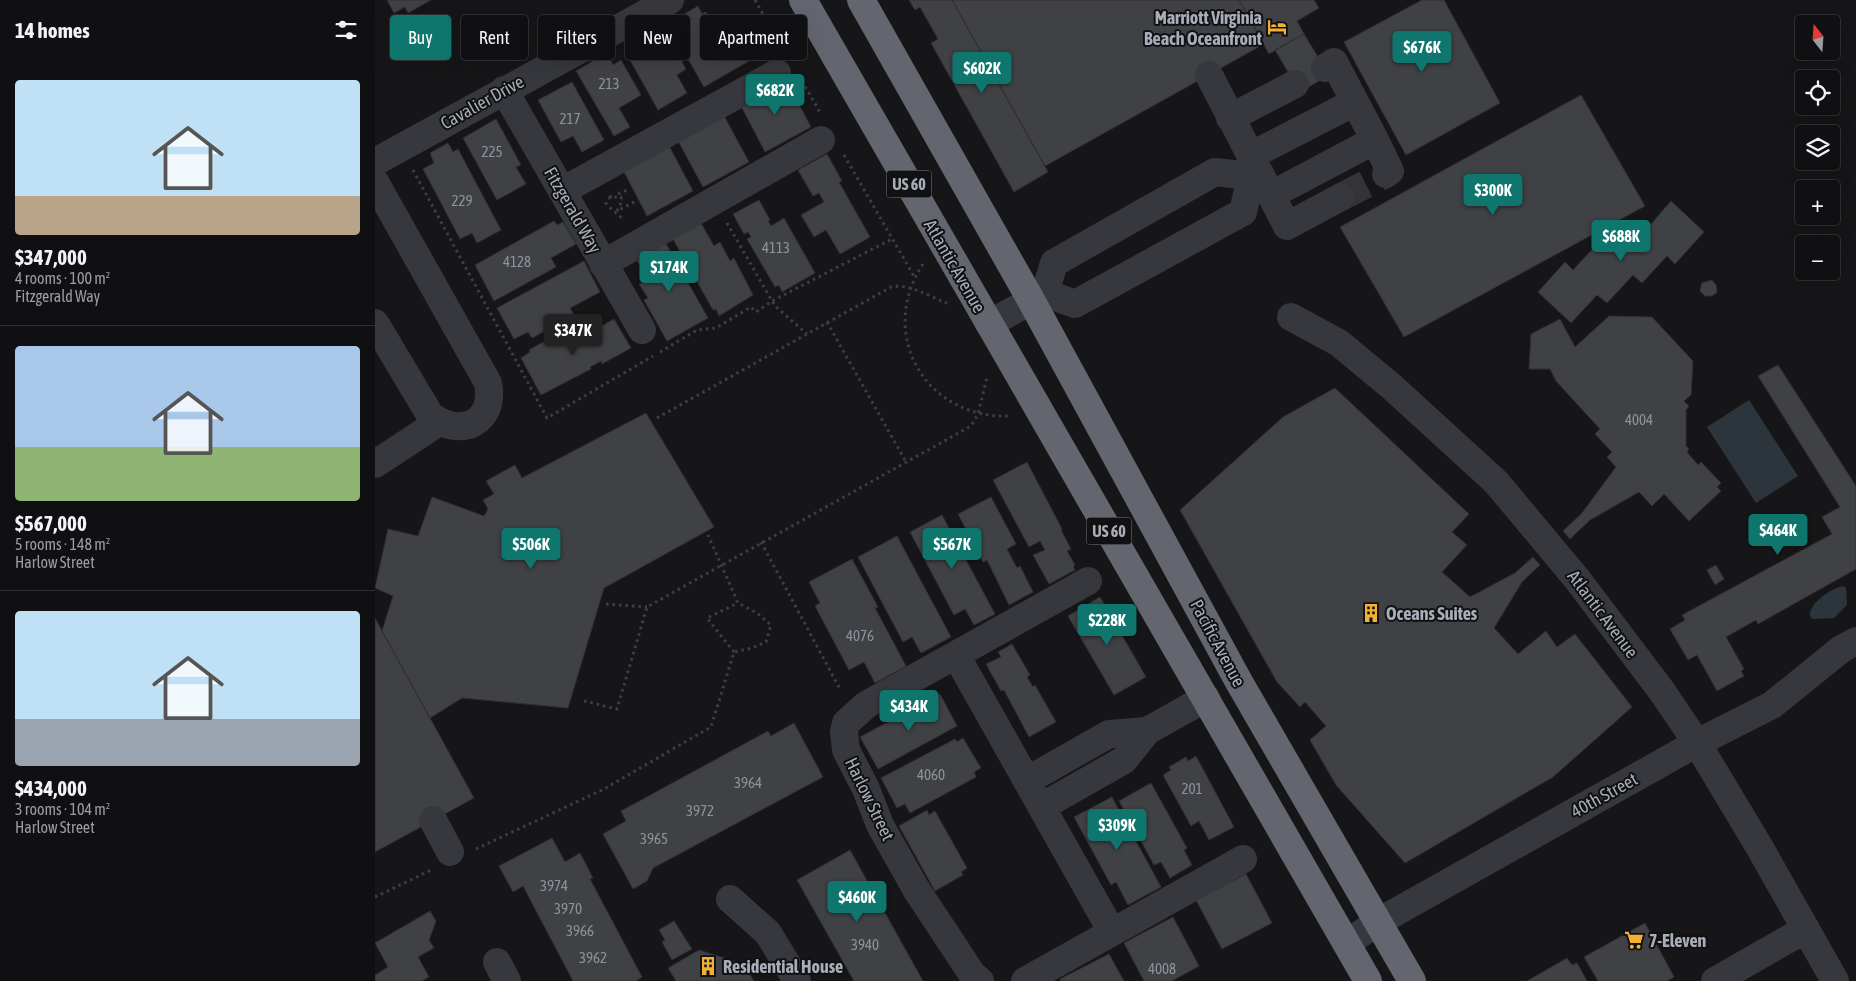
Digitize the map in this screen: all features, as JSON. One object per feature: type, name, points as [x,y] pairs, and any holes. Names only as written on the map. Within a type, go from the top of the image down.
[{"type":"highway","name":"Atlantic Avenue","points":[[803,0],[989,324]]},
{"type":"highway","name":"US 60","points":[[861,0],[1038,297]]},
{"type":"highway","name":"Pacific Avenue","points":[[1038,297],[1239,682],[1412,981]]},
{"type":"highway","name":"Pacific Avenue","points":[[989,324],[1368,981]]},
{"type":"street","name":"Cavalier Drive","points":[[375,162],[670,0]]},
{"type":"street","points":[[1325,68],[1334,62],[1390,171],[1386,174]]},
{"type":"street","points":[[562,191],[777,73]]},
{"type":"street","points":[[1209,75],[1257,175],[1287,226],[1341,197]]},
{"type":"street","points":[[1230,118],[1295,84]]},
{"type":"street","name":"Fitzgerald Way","points":[[504,90],[642,330]]},
{"type":"street","points":[[1038,297],[1075,304],[1243,212],[1257,175],[1355,102]]},
{"type":"street","points":[[603,264],[821,140]]},
{"type":"street","points":[[989,324],[1038,297],[1054,264],[1215,172],[1257,175],[1375,140]]},
{"type":"street","points":[[375,182],[489,383],[491,396],[489,407],[484,416],[474,423],[463,426],[439,422],[430,415],[375,323]]},
{"type":"street","name":"Atlantic Avenue","points":[[1291,317],[1339,344],[1392,387],[1496,482],[1577,579],[1661,690],[1697,743],[1761,848],[1835,981]]},
{"type":"street","points":[[375,464],[439,422]]},
{"type":"street","points":[[853,714],[1088,580]]},
{"type":"street","name":"40th Street","points":[[1347,943],[1378,922],[1697,743],[1773,705],[1840,650],[1856,641]]},
{"type":"street","points":[[956,655],[1043,806],[1112,932]]},
{"type":"street","points":[[1043,806],[1124,760],[1147,731],[1206,698]]},
{"type":"street","name":"Harlow Street","points":[[853,714],[846,723],[844,732],[846,750],[872,801],[880,825],[925,904],[945,931],[972,974],[980,981]]},
{"type":"street","points":[[1028,780],[1109,734],[1147,731]]},
{"type":"street","points":[[433,820],[453,857]]},
{"type":"street","points":[[1025,981],[1243,859]]},
{"type":"street","points":[[730,899],[768,933],[797,981]]},
{"type":"street","points":[[1715,981],[1806,929]]},
{"type":"path","points":[[596,173],[611,197]]},
{"type":"path","points":[[629,189],[611,197],[606,203],[610,208],[617,211],[639,244]]},
{"type":"path","points":[[611,197],[621,197],[622,201],[617,211]]},
{"type":"path","points":[[617,211],[636,201]]},
{"type":"path","points":[[714,201],[775,306],[807,334]]},
{"type":"path","points":[[924,263],[910,289],[905,321],[906,338],[919,370],[940,396],[966,410],[995,417],[1014,416]]},
{"type":"path","points":[[657,418],[891,287],[899,285],[947,304]]},
{"type":"path","points":[[827,322],[906,462]]},
{"type":"path","points":[[606,604],[647,608],[761,542],[971,426],[978,414],[988,374]]},
{"type":"path","points":[[708,536],[738,603],[757,613],[771,625],[766,642],[752,648],[733,652]]},
{"type":"path","points":[[761,542],[853,714]]},
{"type":"path","points":[[733,652],[707,618],[738,603]]},
{"type":"path","points":[[584,701],[617,709],[647,608]]},
{"type":"path","points":[[375,897],[453,857],[603,789],[711,727],[733,652]]},
{"type":"shaded area","points":[[1749,400],[1798,476],[1756,503],[1707,427]]},
{"type":"shaded area","points":[[1843,586],[1846,588],[1847,605],[1834,618],[1813,619],[1810,616],[1813,606],[1817,601],[1827,593]]},
{"type":"building","points":[[387,0],[431,0],[408,13],[405,7],[394,13]]},
{"type":"building","points":[[909,0],[952,0],[1048,172],[1014,192],[931,43],[938,39],[920,7],[915,10]]},
{"type":"building","points":[[952,0],[1239,0],[1264,44],[1045,166]]},
{"type":"building","name":"Marriott Virginia Beach Oceanfront","points":[[1239,0],[1314,0],[1319,8],[1297,21],[1304,34],[1269,54]]},
{"type":"building","points":[[1422,0],[1444,0],[1500,103],[1406,155],[1344,42]]},
{"type":"building","points":[[698,6],[702,14],[706,12],[708,15],[700,15],[700,60],[749,61],[704,87],[689,60],[690,15],[683,15]]},
{"type":"building","points":[[1304,34],[1329,75],[1300,92],[1275,50]]},
{"type":"building","points":[[595,60],[610,60],[613,65],[621,60],[641,95],[619,108],[630,127],[614,136],[576,71]]},
{"type":"building","points":[[630,60],[681,60],[686,69],[677,75],[687,93],[658,110]]},
{"type":"building","points":[[786,80],[811,127],[765,152],[740,104]]},
{"type":"building","points":[[572,82],[604,140],[582,152],[573,136],[561,142],[538,100]]},
{"type":"building","points":[[1581,95],[1645,206],[1404,337],[1340,227]]},
{"type":"building","points":[[723,114],[749,162],[703,187],[677,139]]},
{"type":"building","points":[[496,119],[521,165],[516,167],[526,184],[497,200],[463,138]]},
{"type":"building","points":[[448,143],[453,152],[458,149],[501,230],[477,243],[472,233],[460,239],[423,169],[434,163],[430,153]]},
{"type":"building","points":[[668,144],[693,191],[647,216],[622,168]]},
{"type":"building","points":[[827,154],[842,181],[839,182],[870,237],[840,254],[826,230],[814,237],[801,215],[824,202],[819,193],[813,196],[798,170]]},
{"type":"building","points":[[759,200],[770,220],[768,221],[771,226],[784,218],[815,273],[782,292],[779,285],[775,287],[747,239],[751,237],[748,232],[744,234],[733,214]]},
{"type":"building","points":[[1671,201],[1704,232],[1675,264],[1667,256],[1642,283],[1633,275],[1607,303],[1597,295],[1571,323],[1538,292],[1565,262],[1573,270],[1600,241],[1609,250],[1635,222],[1645,231]]},
{"type":"building","points":[[554,221],[557,225],[563,222],[576,244],[551,258],[556,267],[494,301],[475,265]]},
{"type":"building","points":[[701,223],[714,246],[720,242],[730,261],[734,258],[753,295],[719,316],[716,309],[713,310],[673,239]]},
{"type":"building","points":[[665,242],[708,318],[667,341],[644,300],[648,298],[639,284],[648,279],[636,259]]},
{"type":"building","points":[[584,261],[600,292],[570,308],[574,315],[532,338],[528,332],[514,339],[497,308]]},
{"type":"building","points":[[1712,280],[1716,285],[1717,292],[1712,296],[1705,296],[1700,291],[1702,283]]},
{"type":"building","points":[[1609,316],[1652,317],[1693,361],[1691,395],[1684,401],[1689,406],[1686,410],[1686,446],[1689,449],[1687,452],[1698,465],[1701,462],[1721,483],[1717,487],[1721,491],[1689,521],[1664,494],[1652,506],[1639,492],[1590,520],[1570,539],[1563,531],[1582,513],[1616,467],[1607,457],[1612,452],[1595,434],[1600,429],[1556,381],[1550,369],[1529,369],[1531,334],[1560,319],[1575,347]]},
{"type":"building","points":[[614,319],[631,348],[602,364],[601,361],[590,367],[591,369],[541,395],[521,358],[530,352],[529,350],[568,328],[577,344],[588,338],[586,335]]},
{"type":"building","points":[[1778,365],[1856,486],[1856,569],[1758,624],[1756,620],[1726,637],[1744,669],[1741,671],[1744,676],[1717,691],[1697,655],[1688,660],[1670,629],[1685,620],[1682,615],[1832,534],[1822,517],[1840,507],[1758,376]]},
{"type":"building","name":"Oceans Suites","points":[[1335,388],[1469,514],[1452,532],[1467,545],[1442,572],[1470,597],[1515,573],[1533,557],[1540,565],[1522,582],[1494,628],[1518,654],[1546,631],[1557,647],[1575,634],[1632,707],[1553,777],[1405,863],[1336,785],[1310,740],[1326,726],[1305,702],[1300,707],[1277,682],[1180,510],[1283,417]]},
{"type":"building","points":[[646,413],[714,527],[604,588],[568,708],[462,698],[430,718],[382,631],[393,596],[375,588],[388,529],[418,536],[432,497],[484,516],[488,509],[483,500],[494,494],[486,481],[515,465],[522,478]]},
{"type":"building","points":[[1027,462],[1062,529],[1071,549],[1067,551],[1075,565],[1073,567],[1075,570],[1049,584],[1033,555],[1045,550],[1040,541],[1029,547],[993,480]]},
{"type":"building","points":[[991,497],[1016,544],[1007,549],[1017,568],[1020,566],[1033,592],[1009,605],[987,560],[983,562],[958,514]]},
{"type":"building","points":[[942,515],[995,614],[974,625],[965,609],[954,615],[910,532]]},
{"type":"building","points":[[897,536],[951,637],[921,653],[912,637],[903,642],[858,557]]},
{"type":"building","points":[[852,559],[878,607],[875,608],[906,666],[875,683],[864,662],[849,670],[815,606],[820,603],[809,582]]},
{"type":"building","points":[[1716,565],[1724,579],[1715,585],[1707,570]]},
{"type":"building","points":[[1100,597],[1146,677],[1114,695],[1068,616]]},
{"type":"building","points":[[375,618],[474,798],[375,852]]},
{"type":"building","points":[[1012,644],[1030,675],[1027,677],[1033,687],[1035,685],[1056,722],[1029,737],[1004,690],[1001,691],[986,664],[1001,657],[998,652]]},
{"type":"building","points":[[940,694],[957,726],[878,769],[860,737]]},
{"type":"building","points":[[794,723],[823,777],[653,868],[647,881],[633,889],[603,834],[626,821],[621,811],[768,731],[771,736]]},
{"type":"building","points":[[963,738],[981,768],[974,772],[976,777],[910,813],[905,804],[897,808],[881,778],[955,739],[957,742]]},
{"type":"building","points":[[1196,756],[1234,827],[1209,840],[1199,821],[1191,826],[1163,775],[1171,770],[1169,767],[1186,757],[1188,761]]},
{"type":"building","points":[[1151,783],[1187,848],[1184,850],[1192,865],[1170,878],[1161,862],[1154,865],[1119,801]]},
{"type":"building","points":[[1112,797],[1161,887],[1128,905],[1116,882],[1111,885],[1074,817]]},
{"type":"building","points":[[927,810],[929,815],[935,811],[967,868],[961,872],[963,875],[935,891],[899,826]]},
{"type":"building","points":[[552,838],[565,862],[580,853],[593,878],[590,879],[642,977],[636,981],[573,981],[523,886],[513,892],[499,866]]},
{"type":"building","points":[[850,850],[923,981],[854,981],[797,880]]},
{"type":"building","points":[[1246,874],[1272,923],[1222,949],[1196,900]]},
{"type":"building","points":[[430,911],[436,921],[429,940],[434,948],[418,957],[429,977],[422,981],[375,981],[375,975],[388,967],[375,943]]},
{"type":"building","points":[[1173,917],[1199,966],[1172,981],[1144,981],[1124,943]]},
{"type":"building","points":[[674,921],[692,949],[672,960],[662,942],[665,940],[659,930]]},
{"type":"building","name":"7-Eleven","points":[[1645,923],[1674,977],[1667,981],[1598,981],[1584,957]]},
{"type":"building","name":"Residential House","points":[[699,950],[743,964],[754,981],[676,981],[668,968]]},
{"type":"building","points":[[1109,954],[1124,981],[1061,981],[1060,979]]},
{"type":"building","points":[[1567,958],[1572,965],[1577,963],[1587,981],[1527,981]]},
{"type":"tunnel","points":[[1341,197],[1386,174]]},
{"type":"place","name":"Marriott Virginia Beach Oceanfront","points":[[1277,27]]},
{"type":"place","name":"Oceans Suites","points":[[1371,613]]},
{"type":"place","name":"7-Eleven","points":[[1634,940]]},
{"type":"place","name":"Residential House","points":[[708,966]]}]
